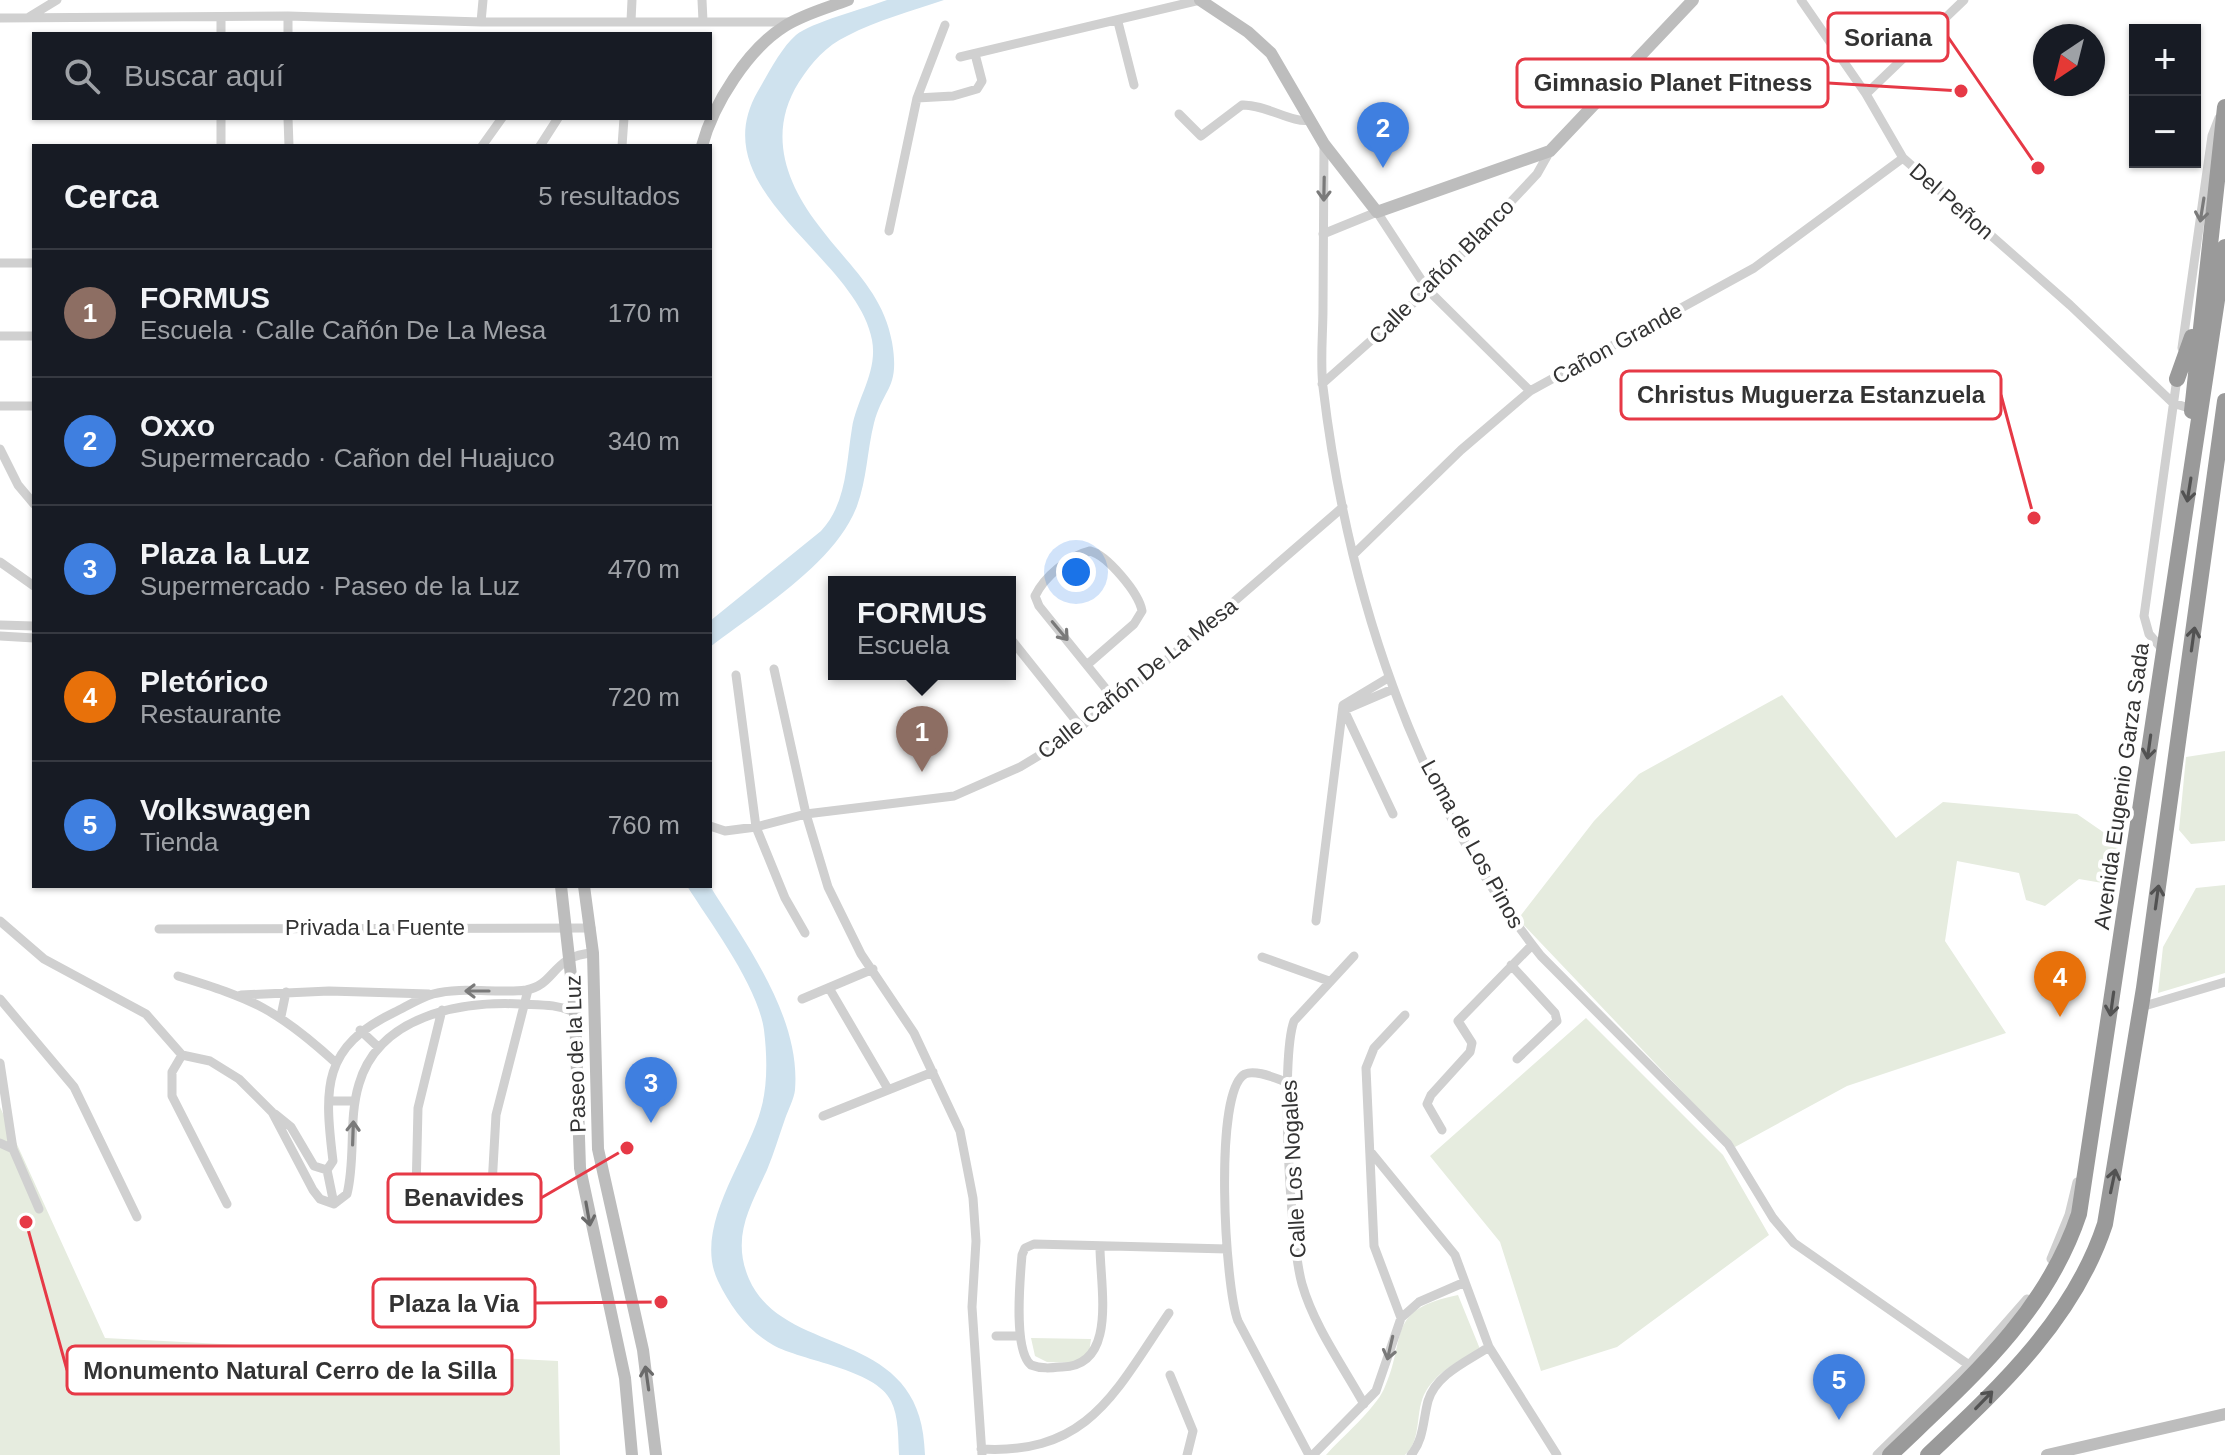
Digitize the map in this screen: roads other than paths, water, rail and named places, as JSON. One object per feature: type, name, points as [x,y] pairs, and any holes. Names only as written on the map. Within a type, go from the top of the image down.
[{"type":"highway","points":[[2194,457],[2192,409],[2225,107]]},
{"type":"highway","name":"Avenida Eugenio Garza Sada","points":[[1890,1455],[2003,1345],[2029,1314],[2059,1267],[2079,1214],[2087,1182],[2163,650],[2225,247]]},
{"type":"highway","points":[[2177,379],[2204,305]]},
{"type":"highway","points":[[1928,1455],[1944,1448],[2043,1338],[2064,1310],[2095,1254],[2117,1165],[2225,401]]},
{"type":"highway","points":[[2215,482],[2225,464]]},
{"type":"street","points":[[26,19],[57,0]]},
{"type":"street","points":[[481,22],[483,0]]},
{"type":"street","points":[[631,21],[632,0]]},
{"type":"street","points":[[702,0],[703,21]]},
{"type":"street","points":[[700,143],[754,55],[768,39],[793,22],[848,0]]},
{"type":"street","points":[[960,57],[1118,22],[1200,0],[1263,43],[1324,144],[1377,212],[1428,290],[1530,391]]},
{"type":"street","points":[[1323,234],[1550,151],[1693,0]]},
{"type":"street","name":"Del Peñon","points":[[1801,0],[1866,94],[1903,158],[2070,305],[2173,403]]},
{"type":"street","points":[[1866,94],[1964,0]]},
{"type":"street","points":[[0,18],[288,16],[481,22],[793,22]]},
{"type":"street","points":[[288,16],[288,32]]},
{"type":"street","points":[[221,18],[221,32]]},
{"type":"street","points":[[1118,22],[1134,85]]},
{"type":"street","points":[[561,32],[568,23]]},
{"type":"street","points":[[889,231],[917,98],[945,25]]},
{"type":"street","points":[[917,98],[953,96],[977,89],[982,81],[975,54]]},
{"type":"street","points":[[1179,114],[1201,136],[1242,105],[1252,104],[1304,122],[1310,120]]},
{"type":"street","points":[[2163,650],[2146,629],[2144,616],[2212,136],[2225,107]]},
{"type":"street","points":[[221,120],[221,144]]},
{"type":"street","points":[[288,120],[289,144]]},
{"type":"street","points":[[483,144],[501,120]]},
{"type":"street","points":[[541,144],[557,120]]},
{"type":"street","points":[[622,144],[624,120]]},
{"type":"street","name":"Loma de Los Pinos","points":[[1324,144],[1322,384],[1343,507],[1353,555],[1388,678],[1445,803],[1512,918],[1532,945],[1728,1144],[1773,1218],[1794,1243],[1969,1365]]},
{"type":"street","name":"Calle Cañón Blanco","points":[[1322,384],[1428,290],[1537,174],[1550,151]]},
{"type":"street","name":"Cañon Grande","points":[[1353,555],[1461,450],[1530,391],[1754,268],[1903,158]]},
{"type":"street","points":[[0,263],[32,263]]},
{"type":"street","points":[[0,336],[32,336]]},
{"type":"street","points":[[2173,403],[2192,409]]},
{"type":"street","points":[[0,406],[32,406]]},
{"type":"street","points":[[0,449],[18,485],[32,502]]},
{"type":"street","name":"Calle Cañón De La Mesa","points":[[713,828],[756,827],[806,814],[954,796],[1020,767],[1081,727],[1206,629],[1343,507]]},
{"type":"street","points":[[1088,664],[1134,624],[1142,611],[1138,599],[1101,556],[1090,551],[1077,556],[1044,582],[1035,596],[1039,606],[1115,700]]},
{"type":"street","points":[[0,562],[32,585]]},
{"type":"street","points":[[0,625],[32,626]]},
{"type":"street","points":[[0,636],[32,638]]},
{"type":"street","points":[[1016,646],[1081,727]]},
{"type":"street","points":[[774,669],[806,814],[828,887],[861,954],[914,1033],[960,1131],[973,1198],[976,1241],[972,1307],[982,1452],[1034,1448],[1071,1432],[1126,1380],[1169,1313]]},
{"type":"street","points":[[736,675],[756,827],[785,898],[805,933]]},
{"type":"street","points":[[1316,921],[1345,701],[1388,678]]},
{"type":"street","points":[[1344,710],[1393,689]]},
{"type":"street","points":[[1344,710],[1393,814]]},
{"type":"street","name":"Paseo de la Luz","points":[[561,888],[575,1012],[580,1168],[625,1378],[632,1455]]},
{"type":"street","name":"Paseo de la Luz","points":[[584,888],[593,953],[598,1149],[643,1350],[656,1455]]},
{"type":"street","points":[[0,921],[44,959],[146,1014],[182,1055],[195,1056],[223,1068],[291,1127],[314,1166],[327,1170]]},
{"type":"street","name":"Privada La Fuente","points":[[159,929],[591,928]]},
{"type":"street","points":[[1442,1130],[1427,1104],[1431,1095],[1470,1052],[1472,1043],[1458,1021],[1532,945]]},
{"type":"street","points":[[241,995],[528,990],[544,981],[570,955],[593,953]]},
{"type":"street","name":"Calle Los Nogales","points":[[1354,956],[1294,1021],[1289,1034],[1287,1082],[1300,1277],[1309,1302],[1364,1404]]},
{"type":"street","points":[[1262,957],[1329,981]]},
{"type":"street","points":[[1511,965],[1555,1013],[1557,1021],[1517,1059]]},
{"type":"street","points":[[802,999],[873,969]]},
{"type":"street","points":[[178,976],[241,995],[281,1016],[336,1063]]},
{"type":"street","points":[[2141,1007],[2225,982]]},
{"type":"street","points":[[829,988],[888,1089]]},
{"type":"street","points":[[491,1203],[496,1115],[528,990]]},
{"type":"street","points":[[281,1016],[286,992]]},
{"type":"street","points":[[334,1204],[327,1170],[333,1161],[331,1101],[336,1063],[360,1030],[433,994]]},
{"type":"street","points":[[0,999],[74,1087],[137,1217]]},
{"type":"street","points":[[334,1204],[347,1194],[355,1101],[364,1070],[377,1046],[442,1010],[475,1003],[553,1004],[575,1012]]},
{"type":"street","points":[[416,1192],[418,1108],[442,1010]]},
{"type":"street","points":[[1401,1318],[1374,1246],[1366,1061],[1405,1015]]},
{"type":"street","points":[[360,1030],[377,1046]]},
{"type":"street","points":[[182,1055],[172,1072],[172,1096],[227,1204]]},
{"type":"street","points":[[1877,1455],[1969,1365],[2025,1302],[2056,1250],[2076,1185],[2092,1071],[2105,1057]]},
{"type":"street","points":[[0,1063],[13,1149],[39,1209]]},
{"type":"street","points":[[577,1065],[595,1066]]},
{"type":"street","points":[[823,1116],[933,1072]]},
{"type":"street","points":[[1287,1082],[1252,1072],[1245,1074],[1236,1086],[1226,1134],[1227,1249],[1232,1304],[1238,1321],[1311,1455],[1364,1404],[1382,1381],[1391,1340],[1401,1318],[1419,1302],[1465,1282]]},
{"type":"street","points":[[331,1101],[355,1101]]},
{"type":"street","points":[[272,1112],[313,1190],[320,1199],[334,1204]]},
{"type":"street","points":[[0,1121],[10,1130]]},
{"type":"street","points":[[0,1143],[13,1149]]},
{"type":"street","points":[[1370,1151],[1455,1255],[1489,1347],[1557,1455]]},
{"type":"street","points":[[1100,1247],[1100,1336],[1092,1358],[1077,1367],[1039,1368],[1025,1359],[1020,1336],[1021,1264],[1025,1248],[1034,1244],[1227,1249]]},
{"type":"street","points":[[996,1336],[1020,1336]]},
{"type":"street","points":[[1411,1455],[1418,1445],[1428,1401],[1438,1383],[1489,1347]]},
{"type":"street","points":[[1170,1375],[1193,1440],[1187,1455]]},
{"type":"street","points":[[2047,1455],[2225,1414]]},
{"type":"water","points":[[887,0],[944,0],[870,25],[839,40],[814,61],[799,82],[784,119],[782,137],[789,174],[807,209],[881,308],[892,342],[894,369],[874,423],[857,506],[846,527],[832,547],[794,584],[712,646],[712,619],[821,531],[830,520],[841,496],[852,428],[872,363],[872,340],[860,309],[839,279],[764,191],[749,160],[746,127],[758,91],[790,40],[803,30]]},
{"type":"water","points":[[688,888],[711,888],[739,932],[780,1009],[795,1063],[793,1097],[742,1236],[744,1264],[749,1279],[767,1305],[791,1323],[878,1363],[902,1384],[918,1413],[925,1455],[899,1455],[895,1414],[883,1390],[854,1373],[773,1345],[741,1317],[718,1281],[712,1260],[712,1238],[717,1216],[754,1129],[766,1080],[765,1040],[760,1013],[743,975]]},
{"type":"place","name":"Gimnasio Planet Fitness","points":[[1961,91]]},
{"type":"place","name":"Oxxo","points":[[1383,168]]},
{"type":"place","name":"Soriana","points":[[2038,168]]},
{"type":"place","name":"Christus Muguerza Estanzuela","points":[[2034,518]]},
{"type":"place","name":"FORMUS","points":[[922,772]]},
{"type":"place","name":"Pletórico","points":[[2060,1017]]},
{"type":"place","name":"Plaza la Luz","points":[[651,1123]]},
{"type":"place","name":"Benavides","points":[[627,1148]]},
{"type":"place","name":"Monumento Natural Cerro de la Silla","points":[[26,1222]]},
{"type":"place","name":"Plaza la Via","points":[[661,1302]]},
{"type":"place","name":"Volkswagen","points":[[1839,1420]]}]
